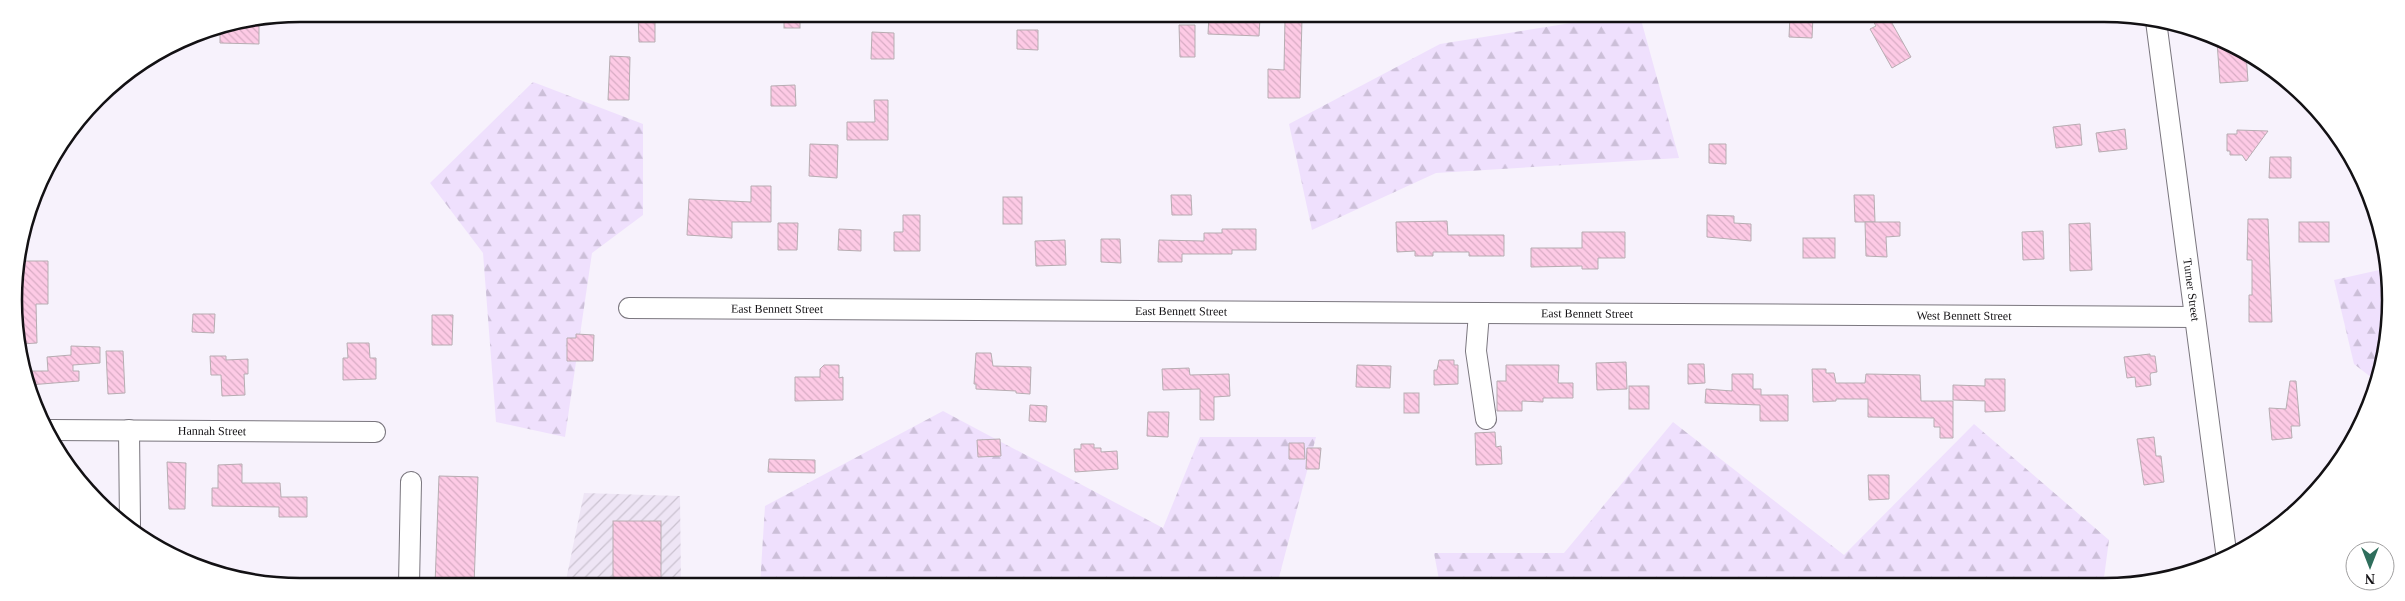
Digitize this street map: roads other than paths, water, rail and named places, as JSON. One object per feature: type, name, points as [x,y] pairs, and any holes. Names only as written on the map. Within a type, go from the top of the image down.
[{"type":"street","name":"Turner Street","points":[[2157,28],[2226,551]]},
{"type":"street","name":"East Bennett Street","points":[[629,308],[1735,314]]},
{"type":"street","points":[[1480,313],[1476,351],[1486,419]]},
{"type":"street","name":"West Bennett Street","points":[[1735,314],[2194,317]]},
{"type":"street","name":"Hannah Street","points":[[55,430],[375,432]]},
{"type":"street","points":[[130,430],[130,520]]},
{"type":"street","points":[[408,579],[411,482]]}]
